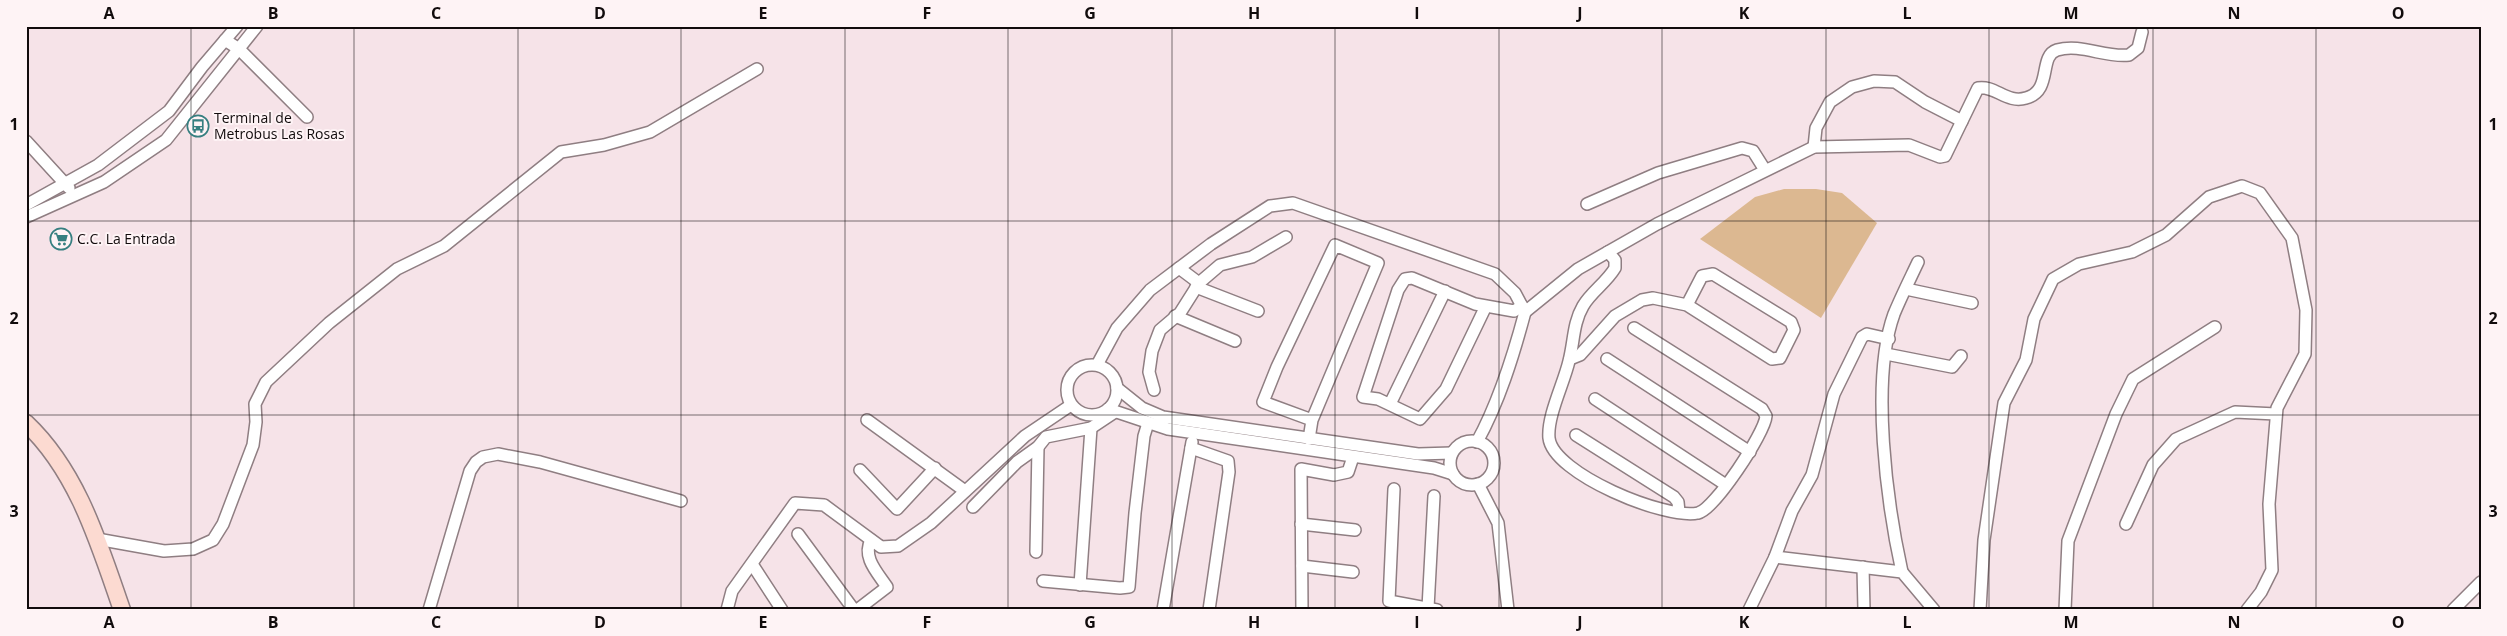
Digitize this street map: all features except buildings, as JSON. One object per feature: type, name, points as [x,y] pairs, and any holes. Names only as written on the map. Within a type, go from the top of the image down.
[{"type":"main road","points":[[26,423],[39,435],[57,461],[90,517],[122,610]]},
{"type":"street","points":[[26,204],[98,165],[169,111],[237,26]]},
{"type":"street","points":[[26,217],[104,182],[166,140],[257,26]]},
{"type":"street","points":[[1486,306],[1446,389],[1420,419],[1390,404],[1363,397],[1398,290],[1405,279],[1412,278],[1475,304],[1514,311],[1523,309],[1578,269],[1657,224],[1814,147],[1908,145],[1942,157],[1949,151],[1978,88],[1986,88],[2010,99],[2027,98],[2040,89],[2045,76],[2047,58],[2052,52],[2065,49],[2083,49],[2129,56],[2138,48],[2142,32]]},
{"type":"street","points":[[225,40],[238,49],[307,118]]},
{"type":"street","points":[[98,539],[164,551],[193,549],[213,540],[223,524],[253,445],[255,404],[266,382],[329,323],[397,269],[444,246],[561,152],[604,144],[650,132],[757,69]]},
{"type":"street","points":[[1814,147],[1816,128],[1830,102],[1852,87],[1874,80],[1895,82],[1931,105],[1962,121]]},
{"type":"street","points":[[26,141],[66,183],[73,195]]},
{"type":"street","points":[[1587,204],[1658,173],[1742,148],[1753,151],[1765,170]]},
{"type":"street","points":[[98,165],[94,174],[95,177],[112,176]]},
{"type":"street","points":[[1980,610],[1983,592],[1984,540],[2004,403],[2026,360],[2034,319],[2052,279],[2080,264],[2132,252],[2166,235],[2209,197],[2242,186],[2260,193],[2292,238],[2306,310],[2304,354],[2277,408],[2276,414],[2269,504],[2272,570],[2261,592],[2247,610]]},
{"type":"street","points":[[1097,365],[1117,328],[1150,290],[1210,244],[1270,206],[1293,203],[1496,274],[1515,293],[1523,309],[1517,342],[1491,416],[1476,442]]},
{"type":"street","points":[[1154,390],[1149,372],[1152,351],[1160,330],[1176,316],[1197,285],[1220,265],[1252,257],[1286,236]]},
{"type":"street","points":[[1309,440],[1312,420],[1378,263],[1334,245],[1277,367],[1264,402],[1312,420]]},
{"type":"street","points":[[1608,252],[1615,260],[1615,268],[1582,307],[1573,334],[1570,359],[1549,430],[1550,441],[1554,452],[1573,470],[1601,486],[1654,506],[1694,514],[1707,509],[1726,485],[1750,452],[1765,426],[1766,416],[1764,411],[1634,328]]},
{"type":"street","points":[[1918,262],[1894,316],[1886,354],[1882,420],[1894,534],[1902,572],[1934,610]]},
{"type":"street","points":[[1179,268],[1197,285],[1258,311]]},
{"type":"street","points":[[1570,359],[1580,355],[1615,316],[1642,300],[1661,298],[1687,305],[1772,359],[1780,358],[1794,330],[1791,322],[1714,274],[1702,276],[1687,305]]},
{"type":"street","points":[[1906,289],[1972,303]]},
{"type":"street","points":[[1390,404],[1445,292]]},
{"type":"street","points":[[1176,316],[1234,341]]},
{"type":"street","points":[[2065,610],[2068,541],[2116,414],[2133,379],[2216,327]]},
{"type":"street","points":[[1749,610],[1776,557],[1792,511],[1814,469],[1834,394],[1862,337],[1867,334],[1889,339]]},
{"type":"street","points":[[1886,354],[1952,367],[1961,356]]},
{"type":"street","points":[[1607,359],[1750,452]]},
{"type":"street","points":[[1452,453],[1418,454],[1309,440],[1163,417],[1142,408],[1117,388],[1110,374],[1097,365],[1080,368],[1068,380],[1068,397],[1071,405],[1085,414],[1111,410],[1148,423],[1194,433],[1434,468],[1453,474]]},
{"type":"street","points":[[973,507],[1017,462],[1038,447],[1046,437],[1091,428],[1111,410],[1117,388]]},
{"type":"street","points":[[1595,399],[1726,485]]},
{"type":"street","points":[[727,610],[732,591],[795,503],[824,505],[881,547],[898,546],[931,522],[1025,436],[1071,405]]},
{"type":"street","points":[[2126,524],[2153,465],[2176,439],[2235,412],[2276,414]]},
{"type":"street","points":[[867,420],[965,491]]},
{"type":"street","points":[[1043,581],[1120,588],[1129,587],[1135,513],[1144,436],[1148,423]]},
{"type":"street","points":[[1080,585],[1091,428]]},
{"type":"street","points":[[1163,610],[1194,433]]},
{"type":"street","points":[[1576,435],[1674,497],[1678,502],[1679,512]]},
{"type":"street","points":[[1476,442],[1488,449],[1494,462],[1490,476],[1478,484],[1464,484],[1453,474],[1450,468],[1452,453],[1462,443],[1476,442]]},
{"type":"street","points":[[1036,552],[1038,447]]},
{"type":"street","points":[[1191,448],[1228,460],[1228,472],[1209,610]]},
{"type":"street","points":[[429,610],[470,471],[482,457],[498,454],[540,462],[681,501]]},
{"type":"street","points":[[1302,610],[1301,469],[1334,475],[1348,472],[1353,457]]},
{"type":"street","points":[[860,470],[897,509],[935,468]]},
{"type":"street","points":[[1478,484],[1498,523],[1508,610]]},
{"type":"street","points":[[1394,489],[1389,601],[1433,609],[1434,496]]},
{"type":"street","points":[[1301,524],[1355,530]]},
{"type":"street","points":[[798,534],[855,610],[887,586],[868,558],[867,547],[872,540]]},
{"type":"street","points":[[1776,557],[1902,572]]},
{"type":"street","points":[[752,564],[782,610]]},
{"type":"street","points":[[1302,566],[1353,572]]},
{"type":"street","points":[[1863,567],[1864,610]]},
{"type":"street","points":[[2453,610],[2481,582]]},
{"type":"shaded area","points":[[1784,189],[1816,189],[1842,193],[1877,223],[1821,318],[1700,239],[1755,197]]},
{"type":"place","name":"Terminal de Metrobus Las Rosas","points":[[198,126]]},
{"type":"place","name":"C.C. La Entrada","points":[[61,239]]}]
